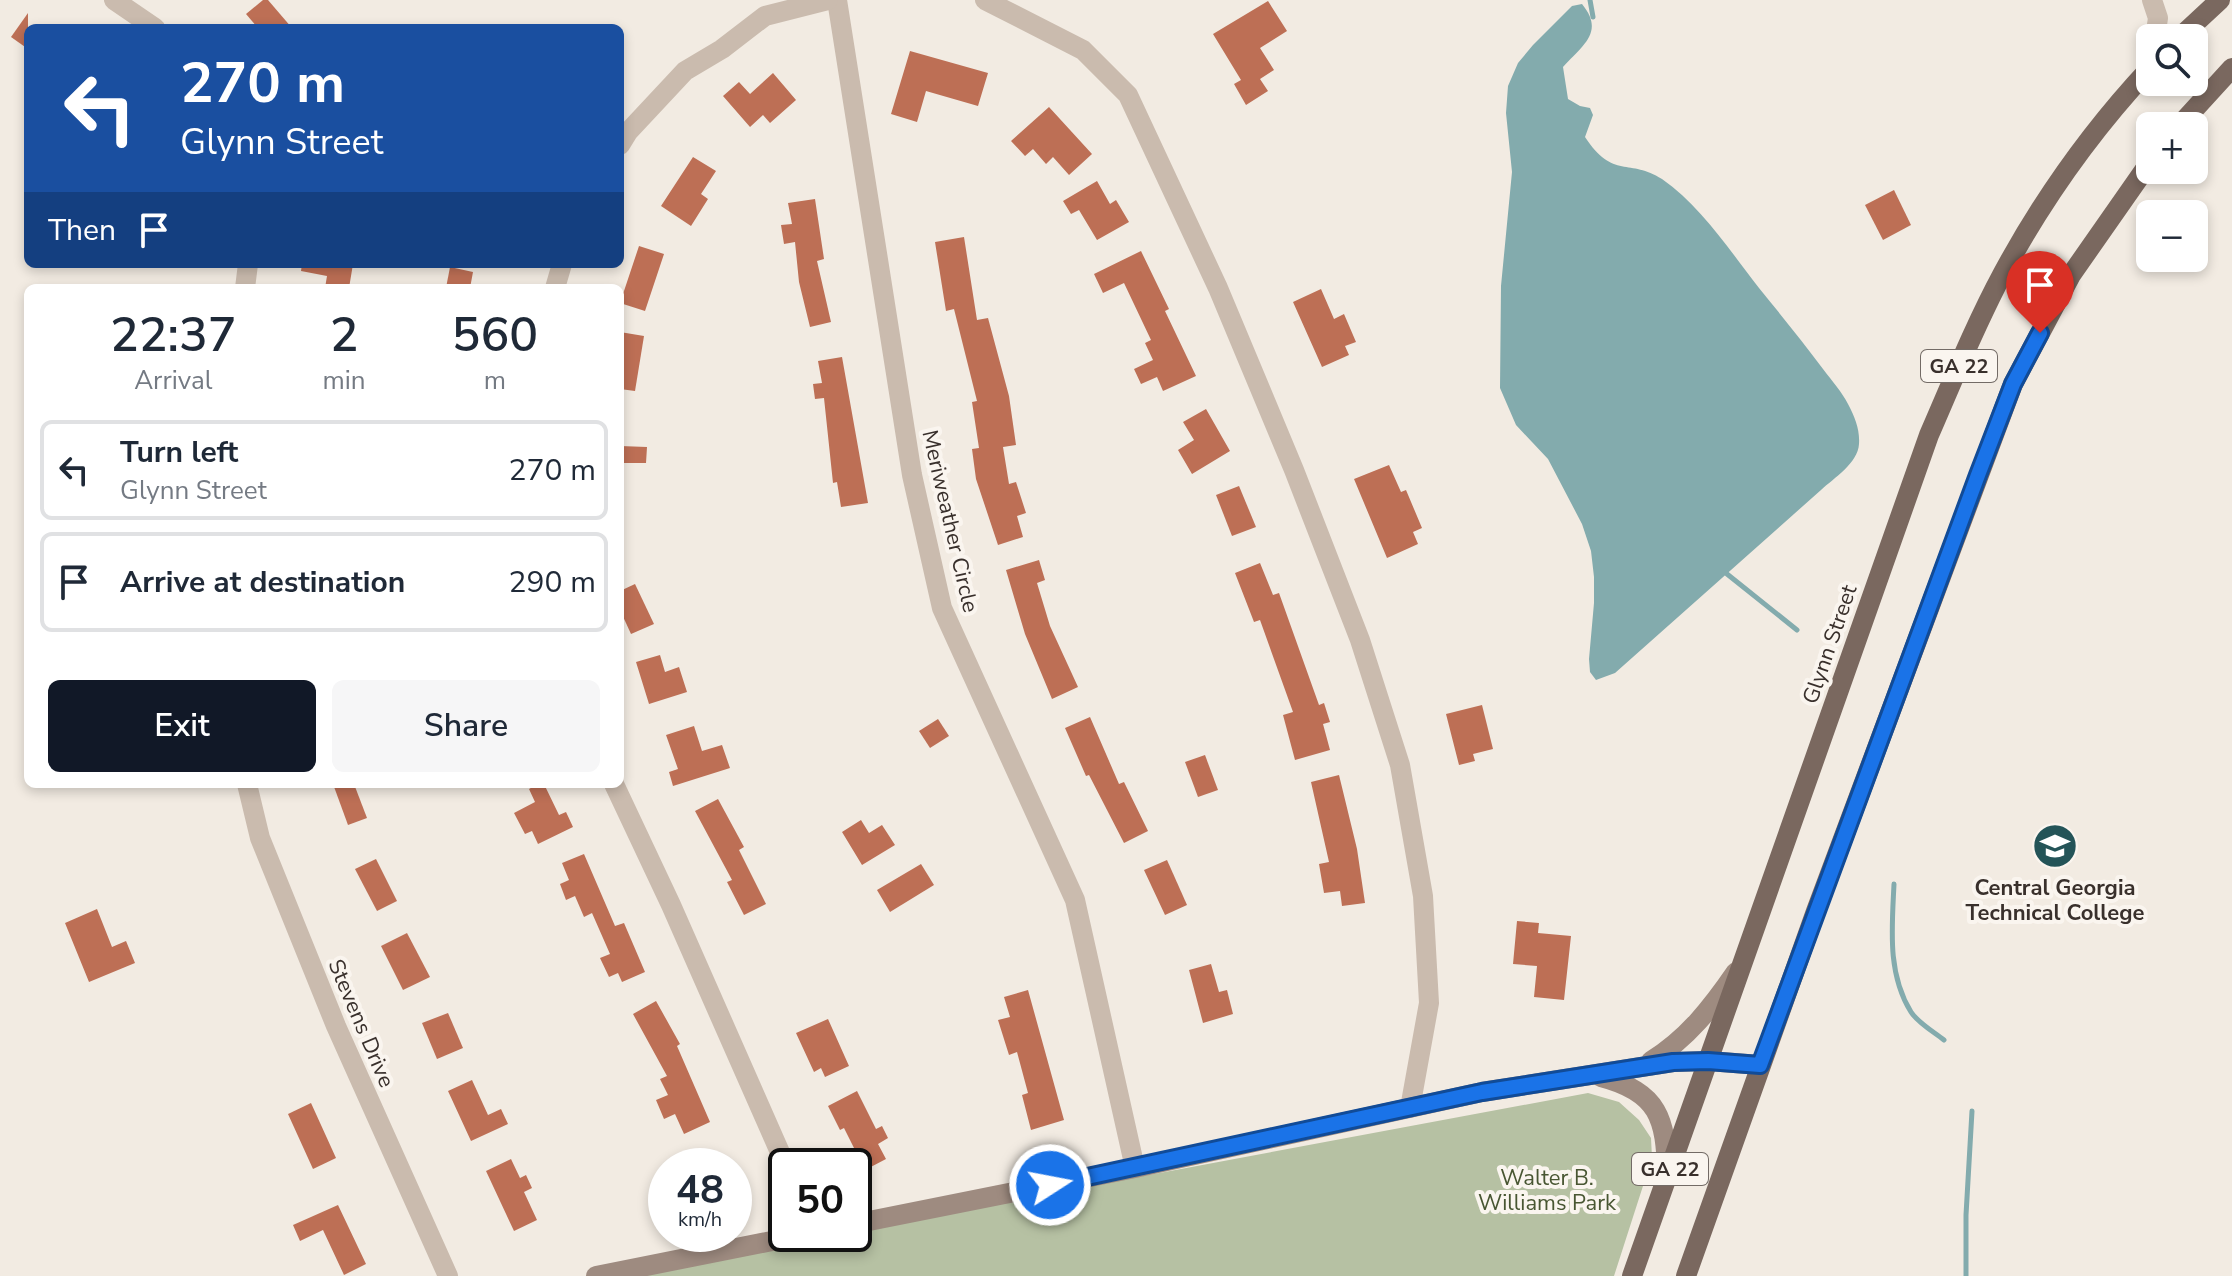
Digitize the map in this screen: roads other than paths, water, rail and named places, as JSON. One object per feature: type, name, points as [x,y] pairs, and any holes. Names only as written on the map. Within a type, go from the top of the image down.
[{"type":"main road","points":[[2194,24],[2220,0]]},
{"type":"main road","points":[[2192,112],[2232,68]]},
{"type":"main road","name":"Glynn Street","points":[[1632,1276],[1929,435],[1982,313],[2027,231],[2098,129],[2136,84]]},
{"type":"main road","name":"GA 22","points":[[1686,1276],[1760,1065],[2013,384],[2071,275],[2136,182]]},
{"type":"main road","points":[[1641,1067],[1673,1047],[1695,1026],[1743,962]]},
{"type":"main road","points":[[872,1220],[1135,1168],[1482,1092],[1673,1062],[1760,1065]]},
{"type":"main road","points":[[1593,1075],[1620,1081],[1639,1091],[1652,1104],[1666,1142],[1667,1178]]},
{"type":"main road","points":[[596,1276],[768,1242]]},
{"type":"street","points":[[114,0],[149,24]]},
{"type":"street","points":[[624,138],[685,71],[722,49],[765,16],[828,0]]},
{"type":"street","name":"Meriweather Circle","points":[[837,0],[912,475],[942,608],[1075,900],[1135,1168]]},
{"type":"street","points":[[985,0],[1083,50],[1128,95],[1218,288],[1360,640],[1400,765],[1423,896],[1429,1003],[1410,1108]]},
{"type":"street","points":[[2152,0],[2157,24]]},
{"type":"street","name":"Stevens Drive","points":[[248,788],[260,838],[336,1026],[448,1276]]},
{"type":"street","points":[[616,788],[778,1148]]},
{"type":"water","points":[[1582,4],[1592,23],[1589,38],[1563,67],[1568,99],[1590,108],[1593,115],[1585,137],[1604,159],[1651,173],[1690,202],[1840,391],[1855,419],[1859,439],[1854,458],[1838,475],[1615,673],[1596,680],[1590,672],[1589,659],[1594,603],[1591,551],[1582,524],[1548,459],[1516,425],[1500,388],[1501,286],[1512,172],[1506,113],[1508,86],[1518,63],[1533,45],[1572,6]]},
{"type":"waterway","points":[[1590,0],[1593,17]]},
{"type":"waterway","points":[[1727,574],[1797,630]]},
{"type":"waterway","points":[[1894,884],[1893,950],[1898,982],[1914,1016],[1944,1040]]},
{"type":"waterway","points":[[1966,1276],[1972,1111]]},
{"type":"place","name":"Central Georgia Technical College","points":[[2055,846]]},
{"type":"park label","name":"Walter B. Williams Park","points":[[1547,1190]]}]
